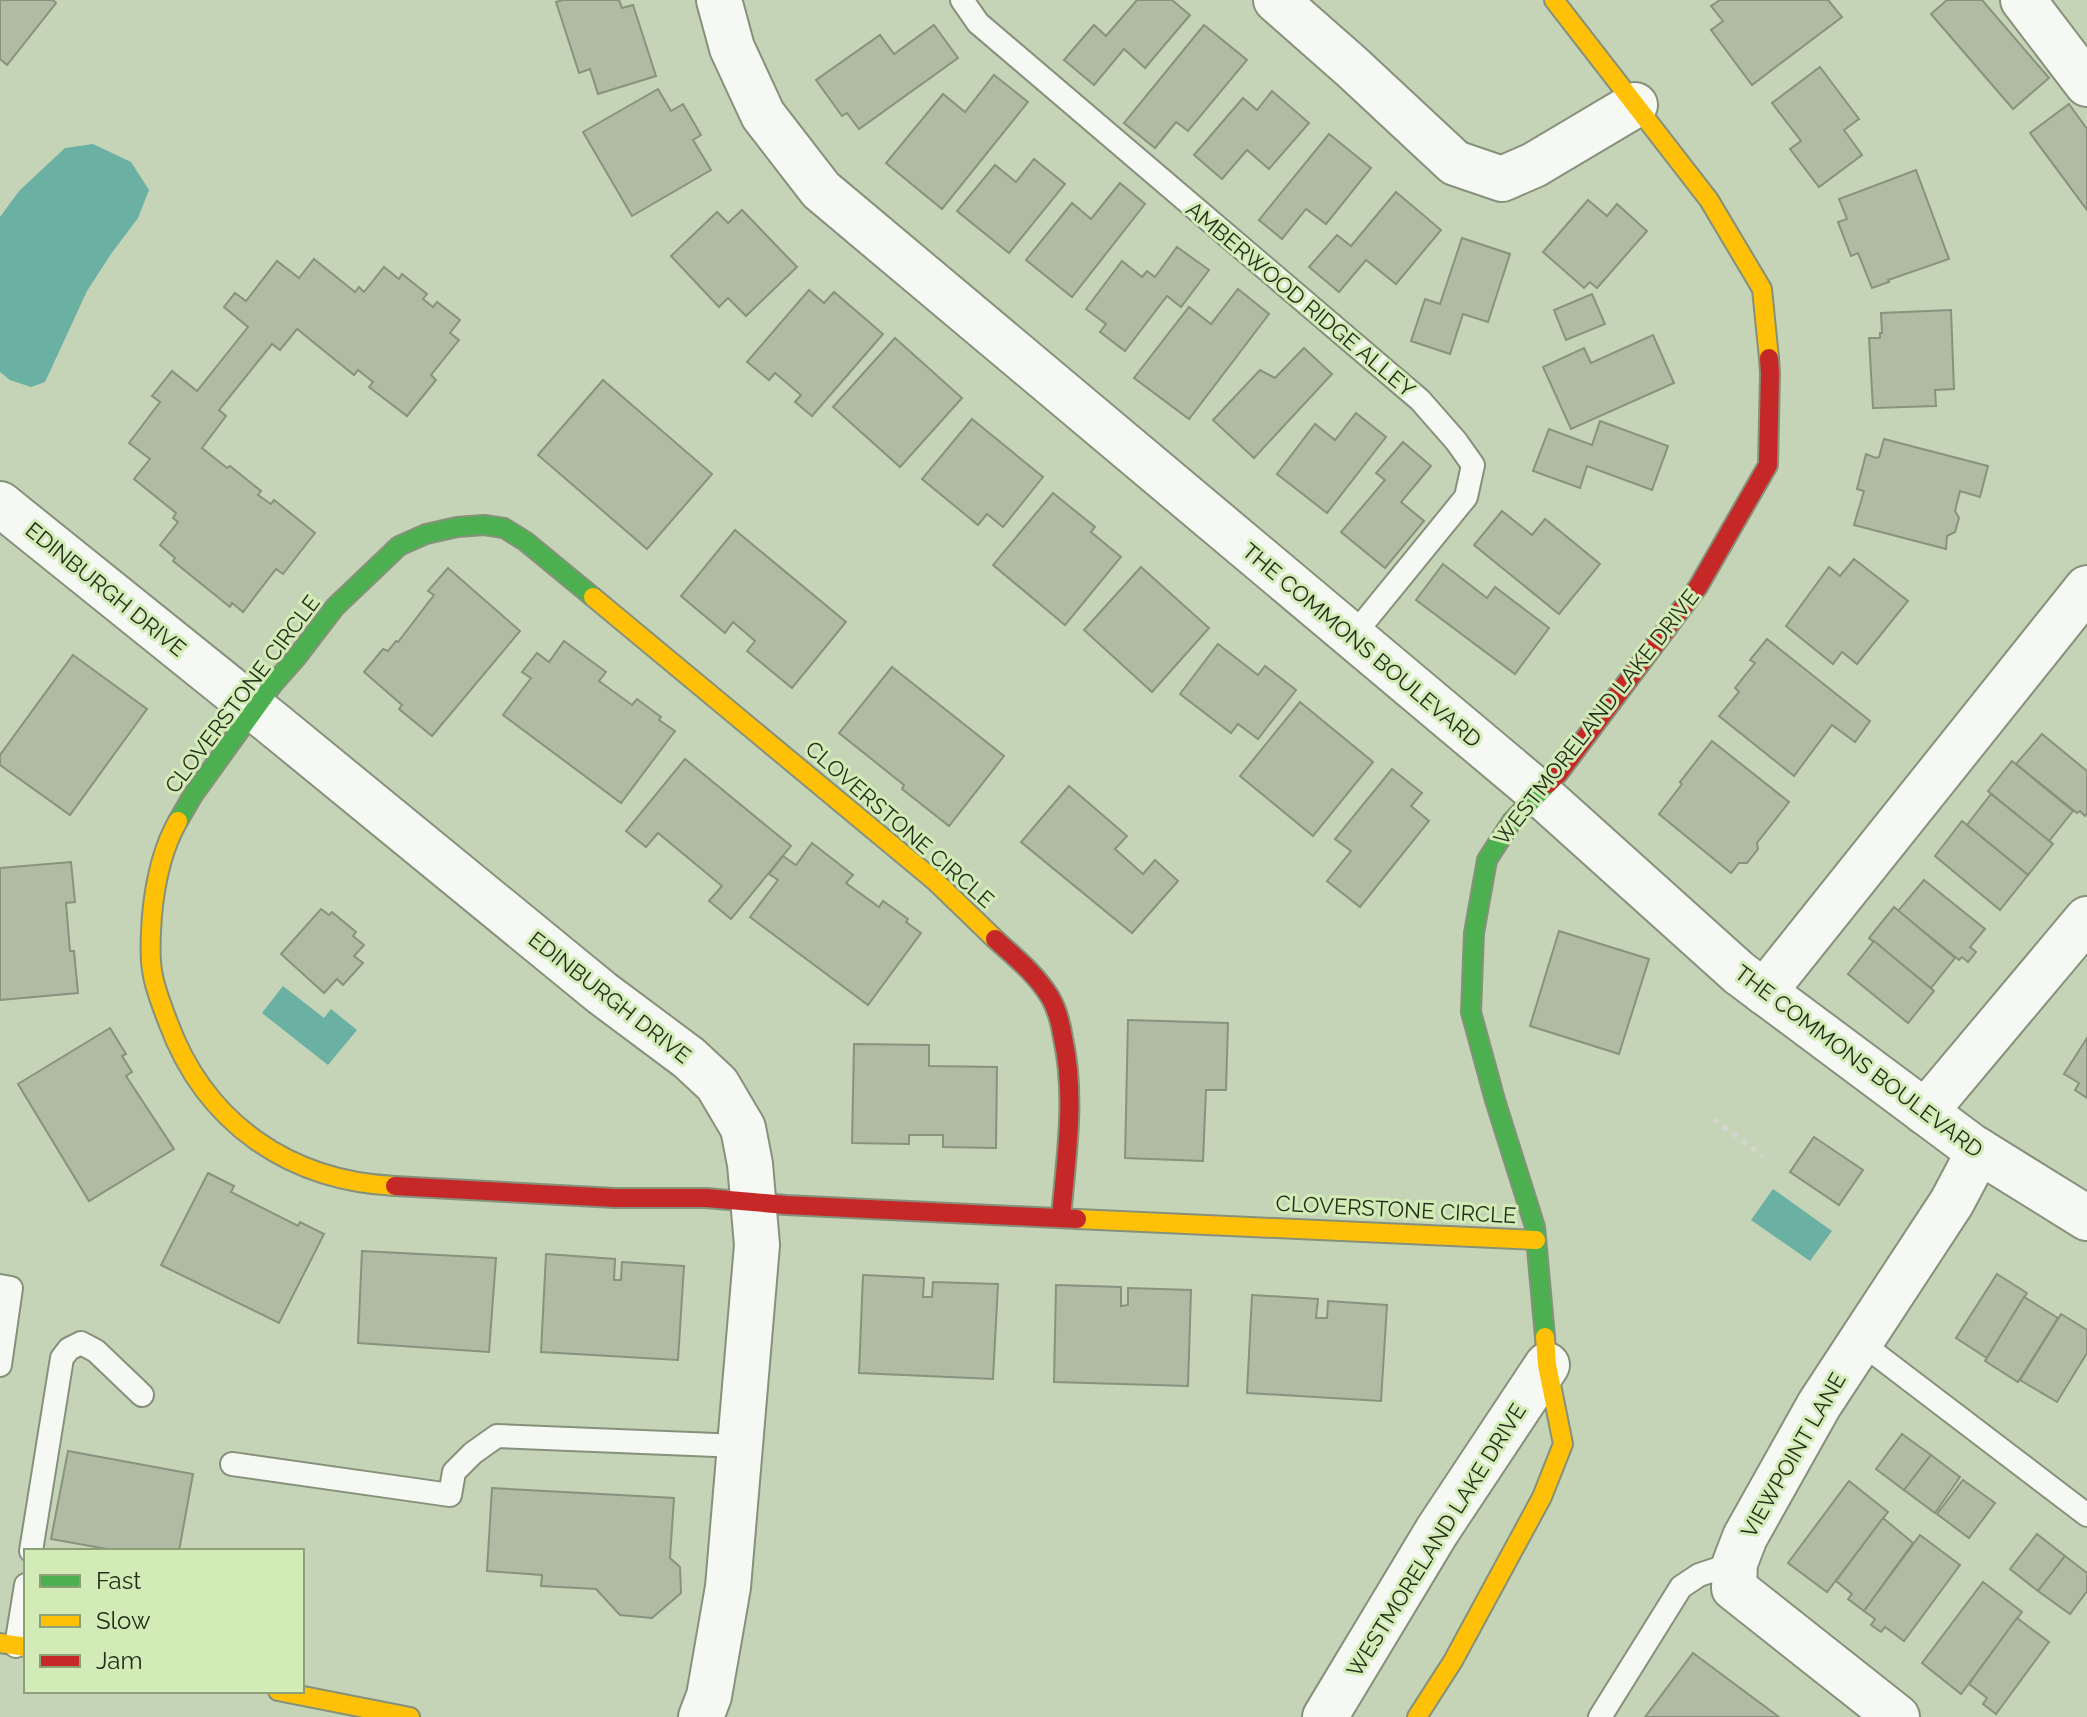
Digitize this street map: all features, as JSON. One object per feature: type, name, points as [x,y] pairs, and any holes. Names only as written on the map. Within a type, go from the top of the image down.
[{"type":"street","name":"THE COMMONS BOULEVARD","points":[[719,0],[732,48],[763,115],[821,190],[1539,793],[1739,973],[1979,1151],[2087,1218]]},
{"type":"street","points":[[1276,0],[1455,163],[1502,179],[1534,165],[1635,105]]},
{"type":"street","name":"WESTMORELAND LAKE DRIVE","points":[[1417,1717],[1453,1661],[1542,1497],[1563,1444],[1547,1365],[1535,1227],[1471,1012],[1474,933],[1487,860],[1512,821],[1558,774],[1698,587],[1768,465],[1770,373],[1762,289],[1709,200],[1554,0]]},
{"type":"street","points":[[2023,0],[2087,84]]},
{"type":"street","name":"EDINBURGH DRIVE","points":[[0,504],[602,993],[689,1058],[717,1084],[743,1128],[750,1164],[757,1245],[728,1587],[709,1696],[701,1717]]},
{"type":"street","name":"CLOVERSTONE CIRCLE","points":[[1061,1217],[1071,1096],[1068,1059],[1052,1000],[1037,978],[935,881],[525,541],[504,528],[484,525],[457,527],[426,534],[399,546],[335,607],[255,710],[175,825],[154,895],[152,970],[163,1009],[183,1057],[195,1079],[217,1107],[245,1133],[276,1154],[347,1181],[403,1187],[615,1198],[706,1198],[753,1203],[1536,1240]]},
{"type":"street","points":[[1764,992],[2087,588]]},
{"type":"street","points":[[1925,1112],[2087,919]]},
{"type":"street","name":"VIEWPOINT LANE","points":[[1897,1717],[1734,1588],[1735,1563],[1745,1537],[1819,1405],[1952,1202],[1979,1151]]},
{"type":"street","name":"WESTMORELAND LAKE DRIVE","points":[[1325,1717],[1437,1531],[1547,1365]]},
{"type":"street","points":[[288,1693],[410,1717]]},
{"type":"lane","name":"AMBERWOOD RIDGE ALLEY","points":[[962,0],[978,23],[1420,400],[1473,465],[1466,497],[1352,637]]},
{"type":"lane","points":[[0,1286],[11,1288],[0,1365]]},
{"type":"lane","points":[[1860,1342],[2087,1515]]},
{"type":"lane","points":[[31,1549],[62,1358],[69,1349],[81,1343],[96,1351],[142,1395]]},
{"type":"lane","points":[[232,1464],[450,1495],[454,1472],[497,1436],[740,1446]]},
{"type":"lane","points":[[1600,1717],[1681,1587],[1699,1575],[1735,1563]]},
{"type":"lane","points":[[14,1645],[24,1595]]},
{"type":"path","points":[[1713,1119],[1763,1156]]},
{"type":"water","points":[[93,144],[131,162],[149,190],[138,218],[87,291],[45,382],[31,387],[10,380],[0,372],[0,217],[19,191],[65,148]]},
{"type":"water","points":[[283,986],[324,1018],[331,1009],[357,1030],[328,1065],[262,1013]]},
{"type":"water","points":[[1773,1189],[1832,1231],[1810,1261],[1751,1220]]},
{"type":"building","points":[[0,0],[53,0],[56,3],[7,65],[0,59]]},
{"type":"building","points":[[619,0],[622,8],[633,5],[656,76],[598,94],[590,69],[579,73],[556,2]]},
{"type":"building","points":[[1137,0],[1172,0],[1190,15],[1145,68],[1124,49],[1094,85],[1064,60],[1094,25],[1106,36]]},
{"type":"building","points":[[1720,0],[1828,0],[1842,17],[1752,85],[1711,30],[1723,21],[1711,6]]},
{"type":"building","points":[[1947,0],[1982,0],[2049,78],[2013,109],[1931,14]]},
{"type":"building","points":[[934,25],[958,58],[859,129],[847,113],[842,116],[816,80],[880,35],[894,54]]},
{"type":"building","points":[[1204,25],[1247,60],[1188,131],[1176,122],[1155,148],[1124,123]]},
{"type":"building","points":[[1820,67],[1859,119],[1844,130],[1862,155],[1819,187],[1790,149],[1801,141],[1772,103]]},
{"type":"building","points":[[994,75],[1028,102],[942,209],[886,163],[943,94],[965,112]]},
{"type":"building","points":[[658,89],[671,111],[683,104],[701,135],[693,140],[711,170],[632,216],[583,132]]},
{"type":"building","points":[[1272,91],[1309,123],[1269,169],[1247,150],[1222,179],[1194,155],[1243,98],[1257,110]]},
{"type":"building","points":[[2069,104],[2087,129],[2087,210],[2030,133]]},
{"type":"building","points":[[1329,134],[1371,168],[1326,224],[1306,209],[1282,239],[1259,220]]},
{"type":"building","points":[[1034,159],[1065,184],[1009,253],[957,211],[995,165],[1016,182]]},
{"type":"building","points":[[1916,170],[1949,259],[1872,288],[1858,253],[1851,256],[1838,222],[1847,219],[1839,199]]},
{"type":"building","points":[[1120,183],[1145,204],[1072,297],[1026,260],[1072,203],[1091,219]]},
{"type":"building","points":[[1396,192],[1441,230],[1396,284],[1366,260],[1339,292],[1309,267],[1337,235],[1351,246]]},
{"type":"building","points":[[1588,200],[1607,216],[1617,204],[1647,231],[1597,288],[1590,282],[1584,288],[1543,252]]},
{"type":"building","points":[[742,210],[797,267],[746,316],[728,298],[719,307],[671,256],[717,212],[728,223]]},
{"type":"building","points":[[1462,238],[1510,254],[1488,322],[1463,314],[1450,354],[1411,341],[1425,299],[1440,304]]},
{"type":"building","points":[[1177,247],[1209,270],[1181,307],[1167,296],[1125,351],[1100,332],[1106,324],[1086,309],[1122,261],[1142,277],[1147,271],[1155,277]]},
{"type":"building","points":[[314,259],[355,292],[359,287],[364,292],[384,267],[399,279],[402,274],[427,294],[423,299],[433,307],[437,302],[460,320],[450,333],[459,340],[431,375],[436,380],[407,416],[369,387],[373,382],[358,370],[354,375],[297,329],[280,350],[272,344],[219,410],[226,416],[202,448],[261,491],[258,495],[271,504],[274,500],[315,533],[283,574],[276,569],[243,612],[232,603],[230,607],[173,561],[175,558],[160,545],[178,522],[173,518],[176,513],[134,479],[150,459],[129,443],[160,402],[152,396],[172,371],[197,391],[248,327],[224,307],[235,293],[246,301],[277,261],[299,278]]},
{"type":"building","points":[[1238,289],[1269,314],[1189,419],[1134,378],[1189,307],[1211,324]]},
{"type":"building","points":[[809,290],[824,303],[834,292],[883,334],[812,416],[795,402],[801,395],[775,373],[769,380],[747,362]]},
{"type":"building","points":[[1592,294],[1605,324],[1566,340],[1554,310]]},
{"type":"building","points":[[1951,310],[1954,389],[1935,390],[1936,406],[1873,408],[1869,338],[1880,338],[1881,313]]},
{"type":"building","points":[[1653,335],[1674,383],[1571,429],[1543,367],[1584,348],[1591,363]]},
{"type":"building","points":[[895,338],[962,398],[900,467],[833,407]]},
{"type":"building","points":[[1304,348],[1332,374],[1254,458],[1213,420],[1260,370],[1275,378]]},
{"type":"building","points":[[603,380],[712,474],[647,549],[538,455]]},
{"type":"building","points":[[1356,413],[1386,437],[1327,513],[1277,474],[1315,424],[1335,440]]},
{"type":"building","points":[[972,419],[1043,477],[1003,527],[987,514],[978,525],[922,479]]},
{"type":"building","points":[[1600,421],[1668,446],[1652,490],[1587,466],[1580,488],[1533,471],[1549,429],[1592,445]]},
{"type":"building","points":[[1884,439],[1988,466],[1980,497],[1960,491],[1955,511],[1959,518],[1955,532],[1947,536],[1946,549],[1854,525],[1864,491],[1857,489],[1866,454],[1879,457]]},
{"type":"building","points":[[1403,442],[1431,466],[1401,502],[1424,521],[1385,568],[1341,532],[1385,480],[1376,473]]},
{"type":"building","points":[[1053,493],[1095,527],[1091,532],[1121,557],[1065,625],[993,565]]},
{"type":"building","points":[[1502,511],[1532,535],[1545,519],[1600,564],[1559,614],[1474,545]]},
{"type":"building","points":[[735,530],[846,622],[792,688],[747,651],[755,641],[733,622],[725,633],[681,596]]},
{"type":"building","points":[[1854,559],[1908,601],[1857,664],[1842,652],[1833,664],[1786,626],[1829,567],[1840,576]]},
{"type":"building","points":[[1443,564],[1487,598],[1495,587],[1549,628],[1515,674],[1416,600]]},
{"type":"building","points":[[1141,567],[1209,628],[1152,692],[1084,630]]},
{"type":"building","points":[[448,568],[520,631],[432,736],[399,709],[402,705],[364,672],[383,649],[388,651],[398,642],[434,595],[428,591]]},
{"type":"building","points":[[1767,639],[1870,721],[1855,742],[1832,725],[1794,776],[1719,716],[1739,692],[1735,688],[1755,663],[1750,660]]},
{"type":"building","points":[[564,641],[606,672],[599,681],[632,705],[637,699],[675,731],[621,803],[503,715],[531,678],[522,672],[537,653],[549,662]]},
{"type":"building","points":[[1218,644],[1258,675],[1265,666],[1296,690],[1258,739],[1238,724],[1231,733],[1180,694]]},
{"type":"building","points":[[73,655],[147,709],[70,815],[0,765],[0,755]]},
{"type":"building","points":[[892,667],[1004,756],[949,826],[839,733]]},
{"type":"building","points":[[1300,702],[1373,762],[1313,836],[1240,776]]},
{"type":"building","points":[[2042,734],[2087,771],[2085,816],[2080,811],[2077,813],[2016,764]]},
{"type":"building","points":[[1712,741],[1789,802],[1757,843],[1758,849],[1747,863],[1739,863],[1731,873],[1659,814]]},
{"type":"building","points":[[685,759],[791,846],[731,919],[709,901],[722,886],[658,833],[646,847],[626,831]]},
{"type":"building","points":[[2012,761],[2073,811],[2049,841],[1988,791]]},
{"type":"building","points":[[1392,769],[1422,793],[1411,806],[1429,821],[1360,907],[1327,881],[1351,851],[1335,839]]},
{"type":"building","points":[[1069,786],[1127,836],[1115,849],[1143,874],[1155,860],[1178,881],[1132,933],[1021,842]]},
{"type":"building","points":[[1991,794],[2053,844],[2028,875],[1967,825]]},
{"type":"building","points":[[1962,821],[2028,875],[2000,910],[1935,856]]},
{"type":"building","points":[[812,843],[853,875],[846,883],[879,907],[883,901],[921,933],[868,1005],[750,917],[778,880],[769,874],[783,856],[796,865]]},
{"type":"building","points":[[71,862],[75,902],[66,903],[78,993],[0,1000],[0,868]]},
{"type":"building","points":[[1924,880],[1985,929],[1970,947],[1976,952],[1968,962],[1962,957],[1959,960],[1898,911]]},
{"type":"building","points":[[1894,907],[1955,958],[1931,988],[1869,938]]},
{"type":"building","points":[[321,909],[329,915],[332,912],[356,932],[353,936],[364,945],[354,956],[363,963],[343,985],[337,979],[324,993],[281,954]]},
{"type":"building","points":[[1559,931],[1649,959],[1619,1054],[1530,1026]]},
{"type":"building","points":[[1874,941],[1934,991],[1908,1023],[1848,974]]},
{"type":"building","points":[[1128,1020],[1228,1023],[1226,1090],[1206,1090],[1203,1161],[1125,1158]]},
{"type":"building","points":[[110,1028],[126,1054],[122,1056],[132,1072],[126,1076],[174,1149],[89,1201],[18,1084]]},
{"type":"building","points":[[2087,1038],[2087,1098],[2075,1090],[2079,1083],[2064,1074]]},
{"type":"building","points":[[854,1044],[929,1045],[929,1066],[997,1067],[996,1148],[943,1147],[943,1135],[909,1135],[909,1144],[852,1143]]},
{"type":"building","points":[[1814,1137],[1863,1170],[1839,1205],[1790,1172]]},
{"type":"building","points":[[208,1173],[234,1186],[231,1192],[298,1226],[300,1222],[324,1234],[279,1323],[161,1265]]},
{"type":"building","points":[[362,1251],[496,1258],[489,1352],[358,1343]]},
{"type":"building","points":[[546,1254],[615,1259],[614,1280],[621,1280],[622,1262],[684,1266],[678,1360],[541,1352]]},
{"type":"building","points":[[1997,1274],[2027,1293],[1987,1358],[1956,1338]]},
{"type":"building","points":[[863,1275],[924,1278],[923,1297],[932,1297],[933,1282],[998,1284],[993,1379],[859,1373]]},
{"type":"building","points":[[1056,1285],[1121,1287],[1121,1306],[1128,1305],[1128,1288],[1191,1290],[1188,1386],[1054,1382]]},
{"type":"building","points":[[1252,1295],[1318,1299],[1316,1318],[1327,1318],[1328,1301],[1387,1305],[1381,1401],[1247,1393]]},
{"type":"building","points":[[2024,1297],[2058,1318],[2018,1382],[1985,1361]]},
{"type":"building","points":[[2061,1314],[2087,1330],[2087,1353],[2057,1402],[2020,1380]]},
{"type":"building","points":[[1902,1434],[1931,1455],[1904,1490],[1876,1469]]},
{"type":"building","points":[[68,1451],[193,1474],[179,1549],[107,1549],[51,1539]]},
{"type":"building","points":[[1931,1455],[1960,1477],[1935,1513],[1904,1490]]},
{"type":"building","points":[[1963,1480],[1995,1503],[1969,1538],[1937,1514]]},
{"type":"building","points":[[1849,1481],[1888,1512],[1827,1592],[1788,1563]]},
{"type":"building","points":[[492,1488],[674,1498],[670,1558],[680,1567],[681,1593],[652,1618],[620,1615],[596,1589],[541,1586],[542,1575],[487,1571]]},
{"type":"building","points":[[1883,1518],[1913,1543],[1864,1611],[1848,1599],[1852,1594],[1836,1581]]},
{"type":"building","points":[[2037,1534],[2065,1556],[2038,1591],[2010,1569]]},
{"type":"building","points":[[1920,1535],[1960,1565],[1904,1641],[1885,1627],[1881,1632],[1871,1625],[1875,1619],[1864,1611]]},
{"type":"building","points":[[2065,1556],[2087,1573],[2087,1591],[2070,1614],[2038,1591]]},
{"type":"building","points":[[1983,1582],[2022,1612],[1961,1694],[1922,1663]]},
{"type":"building","points":[[2017,1618],[2049,1642],[1996,1714],[1983,1704],[1987,1698],[1969,1684]]},
{"type":"building","points":[[1693,1653],[1779,1717],[1645,1717]]},
{"type":"traffic: fast","points":[[178,821],[193,795],[273,684],[335,607],[399,546],[426,534],[457,527],[484,525],[504,528],[525,541],[593,597]]},
{"type":"traffic: fast","points":[[1545,1337],[1535,1227],[1471,1012],[1474,933],[1487,860],[1512,821],[1548,784]]},
{"type":"traffic: slow","points":[[1554,0],[1709,200],[1762,289],[1769,358]]},
{"type":"traffic: slow","points":[[593,597],[935,881],[995,939]]},
{"type":"traffic: slow","points":[[178,821],[157,879],[151,956],[158,996],[184,1058],[204,1090],[228,1117],[286,1159],[356,1182],[395,1186]]},
{"type":"traffic: slow","points":[[1077,1219],[1536,1240]]},
{"type":"traffic: slow","points":[[1417,1717],[1453,1661],[1542,1497],[1563,1444],[1547,1365],[1545,1337]]},
{"type":"traffic: slow","points":[[0,1643],[24,1647]]},
{"type":"traffic: slow","points":[[288,1693],[410,1717]]},
{"type":"traffic: jam","points":[[1548,784],[1698,587],[1768,465],[1769,358]]},
{"type":"traffic: jam","points":[[995,939],[1025,966],[1044,989],[1060,1022],[1069,1083],[1061,1217]]},
{"type":"traffic: jam","points":[[395,1186],[615,1198],[706,1198],[786,1205],[1077,1219]]}]
